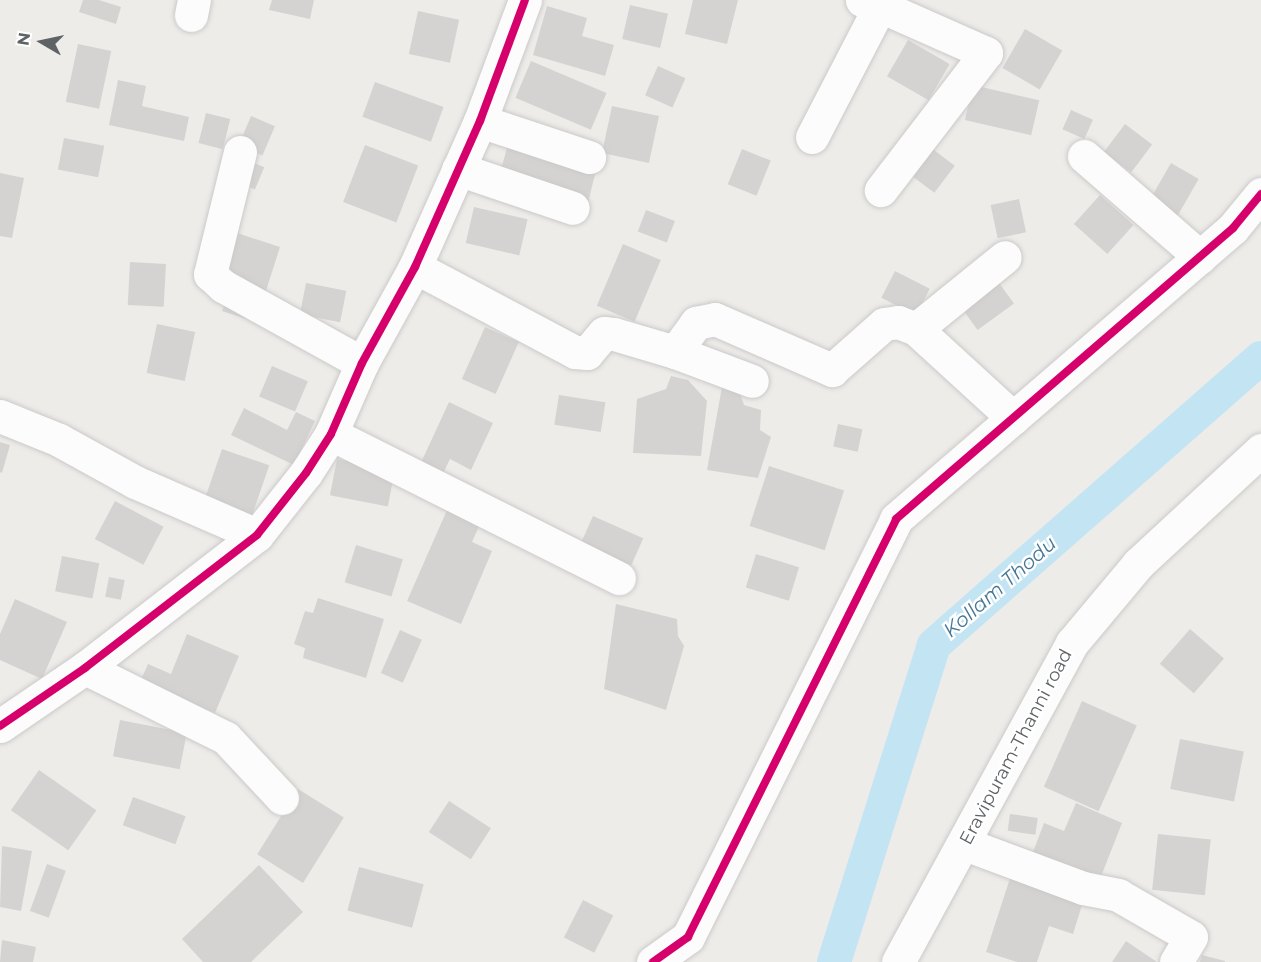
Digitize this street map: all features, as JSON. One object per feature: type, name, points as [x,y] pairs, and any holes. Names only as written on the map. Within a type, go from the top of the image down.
[{"type":"street","points":[[0,726],[85,668],[257,535],[331,434],[362,363],[415,267],[480,121],[525,0]]},
{"type":"street","points":[[812,137],[871,3],[986,53],[881,190]]},
{"type":"street","points":[[480,121],[590,157]]},
{"type":"street","points":[[240,152],[210,274],[222,286],[362,363]]},
{"type":"street","points":[[1084,156],[1200,257]]},
{"type":"street","points":[[458,169],[573,208]]},
{"type":"street","points":[[654,962],[688,937],[896,519],[1233,228],[1261,194]]},
{"type":"street","points":[[916,329],[1005,257]]},
{"type":"street","points":[[415,267],[575,352],[587,353],[604,333],[675,352],[752,381]]},
{"type":"street","points":[[675,352],[696,323],[715,319],[832,369],[884,324],[898,322],[916,329],[1012,418]]},
{"type":"street","points":[[0,416],[59,440],[135,482],[257,535]]},
{"type":"street","points":[[331,434],[619,578]]},
{"type":"street","name":"Eravipuram-Thanni road","points":[[897,962],[965,844],[1021,730],[1072,643],[1138,564],[1261,450]]},
{"type":"street","points":[[85,668],[226,738],[282,798]]},
{"type":"street","points":[[965,844],[1083,888],[1119,895],[1191,937],[1176,962]]},
{"type":"building","points":[[83,0],[99,0],[121,7],[116,24],[79,12]]},
{"type":"building","points":[[272,0],[314,0],[310,19],[269,10]]},
{"type":"building","points":[[693,0],[738,0],[727,44],[685,34]]},
{"type":"building","points":[[630,5],[668,14],[660,48],[622,39]]},
{"type":"building","points":[[547,6],[587,18],[582,36],[614,45],[605,76],[533,55]]},
{"type":"building","points":[[418,11],[459,20],[450,63],[409,54]]},
{"type":"building","points":[[1025,29],[1062,50],[1040,89],[1002,68]]},
{"type":"building","points":[[908,40],[950,64],[929,100],[887,76]]},
{"type":"building","points":[[78,44],[111,51],[99,109],[66,102]]},
{"type":"building","points":[[531,61],[606,93],[591,130],[515,98]]},
{"type":"building","points":[[658,66],[685,78],[672,107],[645,95]]},
{"type":"building","points":[[118,80],[146,86],[142,106],[189,117],[184,141],[109,125]]},
{"type":"building","points":[[375,82],[444,107],[431,142],[362,117]]},
{"type":"building","points":[[973,85],[1039,100],[1031,135],[965,120]]},
{"type":"building","points":[[612,106],[659,116],[649,163],[602,153]]},
{"type":"building","points":[[1071,110],[1093,120],[1084,139],[1062,129]]},
{"type":"building","points":[[206,113],[230,119],[223,149],[199,143]]},
{"type":"building","points":[[251,116],[275,126],[262,156],[238,145]]},
{"type":"building","points":[[1125,124],[1152,144],[1131,172],[1104,152]]},
{"type":"building","points":[[64,138],[104,146],[98,177],[58,169]]},
{"type":"building","points":[[508,144],[597,166],[587,207],[499,177]]},
{"type":"building","points":[[926,144],[955,166],[934,193],[906,171]]},
{"type":"building","points":[[365,145],[418,165],[396,222],[343,202]]},
{"type":"building","points":[[742,149],[771,161],[757,196],[728,184]]},
{"type":"building","points":[[233,154],[264,167],[255,189],[224,176]]},
{"type":"building","points":[[1171,163],[1199,179],[1174,221],[1146,205]]},
{"type":"building","points":[[0,173],[24,178],[12,238],[0,236]]},
{"type":"building","points":[[1100,195],[1133,225],[1107,254],[1074,224]]},
{"type":"building","points":[[1019,199],[1026,232],[998,238],[991,205]]},
{"type":"building","points":[[474,207],[528,219],[519,255],[466,243]]},
{"type":"building","points":[[646,210],[675,221],[667,243],[638,231]]},
{"type":"building","points":[[219,227],[280,247],[256,322],[222,311],[228,295]]},
{"type":"building","points":[[623,244],[661,260],[635,322],[597,306]]},
{"type":"building","points":[[130,262],[166,264],[164,307],[128,305]]},
{"type":"building","points":[[895,271],[930,289],[916,315],[881,298]]},
{"type":"building","points":[[994,276],[1014,304],[978,330],[958,302]]},
{"type":"building","points":[[306,283],[346,291],[340,322],[300,314]]},
{"type":"building","points":[[157,324],[195,332],[185,381],[147,373]]},
{"type":"building","points":[[485,327],[519,342],[496,394],[462,379]]},
{"type":"building","points":[[272,366],[308,381],[295,412],[259,396]]},
{"type":"building","points":[[671,376],[688,380],[707,401],[701,456],[633,453],[637,399],[666,389]]},
{"type":"building","points":[[722,387],[739,390],[744,405],[761,410],[760,430],[771,437],[758,478],[707,470]]},
{"type":"building","points":[[559,395],[605,402],[601,432],[554,425]]},
{"type":"building","points":[[449,402],[493,423],[471,470],[450,459],[440,480],[418,469]]},
{"type":"building","points":[[244,408],[287,430],[296,412],[315,421],[294,465],[231,435]]},
{"type":"building","points":[[838,424],[862,429],[858,452],[833,446]]},
{"type":"building","points":[[0,442],[10,445],[2,473],[0,472]]},
{"type":"building","points":[[222,449],[269,465],[251,517],[204,501]]},
{"type":"building","points":[[337,459],[395,470],[388,507],[330,495]]},
{"type":"building","points":[[769,466],[844,490],[825,550],[750,526]]},
{"type":"building","points":[[115,501],[164,527],[143,565],[95,539]]},
{"type":"building","points":[[447,510],[480,524],[472,542],[492,551],[461,624],[407,601]]},
{"type":"building","points":[[593,516],[643,538],[628,573],[578,551]]},
{"type":"building","points":[[356,545],[403,559],[391,597],[345,582]]},
{"type":"building","points":[[756,554],[799,567],[789,601],[746,587]]},
{"type":"building","points":[[62,556],[99,563],[92,599],[55,591]]},
{"type":"building","points":[[109,577],[125,580],[121,600],[105,597]]},
{"type":"building","points":[[318,598],[384,619],[366,678],[303,658],[305,648],[294,644],[305,611],[313,613]]},
{"type":"building","points":[[15,599],[67,622],[42,679],[0,660],[0,634]]},
{"type":"building","points":[[616,604],[677,619],[678,636],[684,646],[666,710],[604,689]]},
{"type":"building","points":[[1190,629],[1224,659],[1194,693],[1160,664]]},
{"type":"building","points":[[400,630],[422,640],[403,683],[381,673]]},
{"type":"building","points":[[187,634],[239,656],[215,713],[140,682],[148,664],[171,674]]},
{"type":"building","points":[[1082,701],[1137,725],[1099,811],[1044,787]]},
{"type":"building","points":[[120,720],[187,733],[180,769],[113,756]]},
{"type":"building","points":[[1180,739],[1244,751],[1234,801],[1170,789]]},
{"type":"building","points":[[39,770],[96,810],[68,850],[11,810]]},
{"type":"building","points":[[298,789],[344,818],[303,883],[257,854]]},
{"type":"building","points":[[133,797],[186,816],[175,844],[123,825]]},
{"type":"building","points":[[449,801],[491,828],[471,859],[429,832]]},
{"type":"building","points":[[1076,803],[1122,823],[1100,879],[1033,852],[1044,823],[1064,831]]},
{"type":"building","points":[[1010,814],[1038,818],[1035,835],[1008,831]]},
{"type":"building","points":[[1158,834],[1211,840],[1205,895],[1152,890]]},
{"type":"building","points":[[2,846],[32,851],[21,911],[0,907]]},
{"type":"building","points":[[47,864],[66,871],[49,918],[30,911]]},
{"type":"building","points":[[259,865],[303,912],[251,962],[203,962],[182,939]]},
{"type":"building","points":[[359,867],[424,884],[412,928],[347,910]]},
{"type":"building","points":[[1013,869],[1086,892],[1073,934],[1049,926],[1037,962],[1017,962],[986,952]]},
{"type":"building","points":[[583,900],[613,915],[594,953],[564,937]]},
{"type":"building","points":[[2,940],[36,947],[33,962],[0,962]]},
{"type":"building","points":[[1126,941],[1157,962],[1112,962]]},
{"type":"building","points":[[1202,955],[1225,961],[1225,962],[1200,962]]},
{"type":"waterway","name":"Kollam Thodu","points":[[834,962],[934,645],[1261,358]]},
{"type":"cycle path","points":[[0,726],[85,668],[257,535],[306,473],[331,434],[362,363],[415,267],[480,121],[525,0]]},
{"type":"cycle path","points":[[653,962],[688,937],[896,519],[1233,228],[1261,194]]}]
